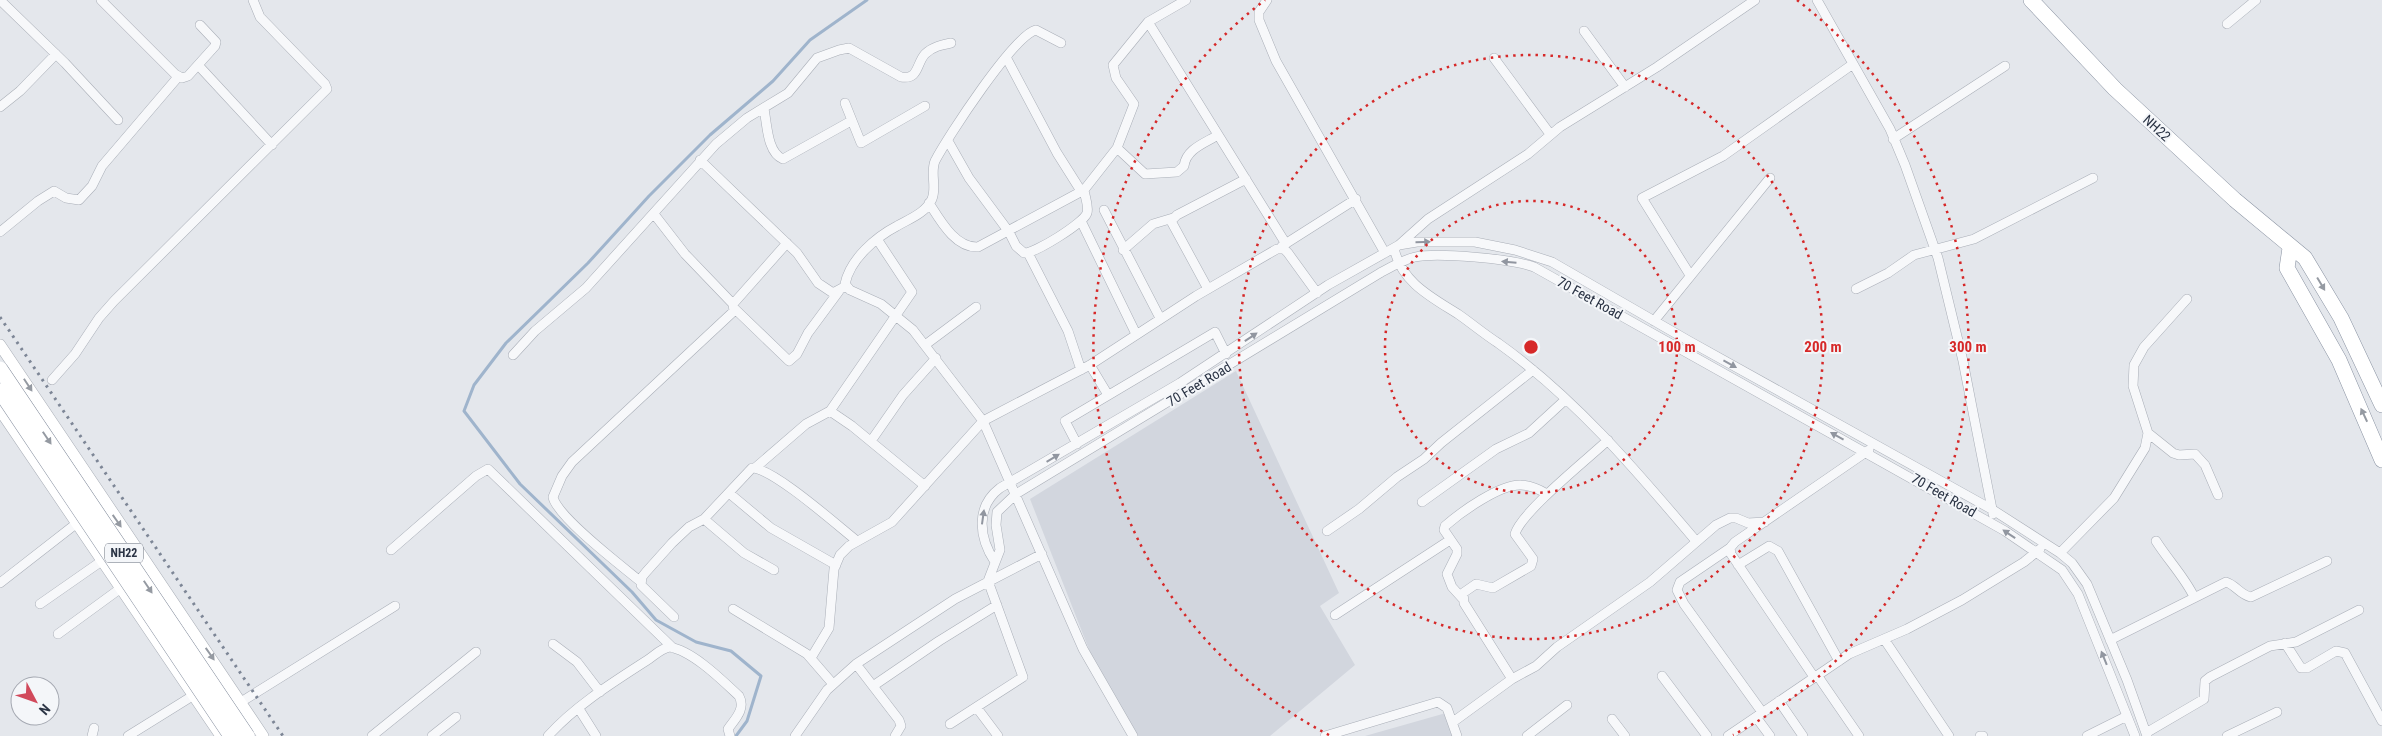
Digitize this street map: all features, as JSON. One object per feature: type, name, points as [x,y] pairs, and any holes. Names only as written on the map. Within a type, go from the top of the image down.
[{"type":"highway","name":"NH22","points":[[2031,0],[2115,89],[2290,248],[2305,258],[2341,318],[2382,405]]},
{"type":"highway","points":[[2290,248],[2287,268],[2339,360],[2382,460]]},
{"type":"highway","name":"NH22","points":[[0,369],[247,736]]},
{"type":"highway","name":"NH22","points":[[0,391],[232,736]]},
{"type":"street","points":[[0,0],[56,54],[118,120]]},
{"type":"street","points":[[101,0],[178,76],[188,76],[216,44],[200,24]]},
{"type":"street","points":[[52,380],[81,346],[110,305],[327,88],[260,17],[253,0]]},
{"type":"street","points":[[930,203],[952,234],[971,247],[986,244],[1083,190],[1118,148],[1134,104],[1114,73],[1113,65],[1148,22],[1186,0]]},
{"type":"street","points":[[1263,0],[1259,12],[1259,20],[1276,61],[1385,253]]},
{"type":"street","points":[[1696,541],[1629,461],[1533,370],[1459,315],[1424,293],[1398,263],[1396,247],[1428,218],[1528,154],[1550,134],[1625,87],[1755,0]]},
{"type":"street","points":[[1817,0],[1894,138],[1934,248],[1944,280],[1963,361],[1993,510],[1993,524]]},
{"type":"street","points":[[2227,24],[2256,0]]},
{"type":"street","points":[[1148,22],[1286,244]]},
{"type":"street","points":[[654,214],[678,246],[789,361],[797,354],[808,333],[842,288],[849,272],[877,238],[922,212],[930,203],[934,192],[933,169],[935,162],[1006,57],[1033,30],[1045,33],[1060,42]]},
{"type":"street","points":[[1584,31],[1625,87]]},
{"type":"street","points":[[513,355],[535,331],[586,288],[654,214],[700,160],[729,132],[788,93],[799,82],[811,64],[825,54],[852,49],[905,78],[916,73],[922,58],[928,51],[951,43]]},
{"type":"street","points":[[0,107],[20,92],[56,54]]},
{"type":"street","points":[[948,141],[969,178],[1020,250],[1028,253],[1039,249],[1080,221],[1087,212],[1083,190],[1057,153],[1006,57]]},
{"type":"street","points":[[1494,58],[1550,134]]},
{"type":"street","points":[[1690,275],[1642,198],[1723,156],[1853,64]]},
{"type":"street","points":[[198,66],[272,145]]},
{"type":"street","points":[[1894,138],[2005,66]]},
{"type":"street","points":[[0,232],[38,201],[54,191],[66,198],[79,200],[92,186],[102,166],[178,76]]},
{"type":"street","points":[[845,103],[861,143],[925,106]]},
{"type":"street","points":[[764,109],[771,145],[776,155],[783,159],[851,120]]},
{"type":"street","points":[[1118,148],[1145,174],[1177,172],[1184,166],[1185,158],[1190,153],[1218,134]]},
{"type":"street","points":[[700,160],[800,256],[818,284],[830,292],[842,288],[881,304],[913,330],[936,358],[983,421],[1089,661],[1132,736]]},
{"type":"street","points":[[1654,321],[1770,178]]},
{"type":"street","points":[[1856,288],[1888,273],[1914,255],[1934,248],[1963,244],[1974,239],[2092,178]]},
{"type":"street","points":[[1124,250],[1153,224],[1173,218],[1246,179]]},
{"type":"street","points":[[811,658],[829,628],[836,565],[840,555],[857,541],[892,522],[983,421],[1090,365],[1208,288],[1286,244],[1356,199]]},
{"type":"street","points":[[1104,210],[1160,318]]},
{"type":"street","points":[[1173,218],[1172,225],[1208,288]]},
{"type":"street","points":[[1080,221],[1136,334]]},
{"type":"street","points":[[640,582],[646,572],[682,534],[704,520],[750,470],[755,468],[769,453],[806,424],[830,411],[912,292],[877,238]]},
{"type":"street","name":"70 Feet Road","points":[[995,562],[984,542],[982,515],[988,502],[997,490],[1226,354],[1317,293],[1396,247],[1417,242],[1474,242],[1515,250],[1546,259],[1689,342],[1993,510],[2060,553],[2072,563],[2086,584],[2127,680],[2147,734]]},
{"type":"street","points":[[674,617],[640,582],[591,542],[556,504],[554,492],[572,462],[729,317],[734,306],[787,243]]},
{"type":"street","points":[[1277,249],[1284,249],[1288,252],[1317,293]]},
{"type":"street","points":[[1028,253],[1068,331],[1081,370]]},
{"type":"street","name":"70 Feet Road","points":[[995,562],[1000,550],[996,525],[997,512],[1016,494],[1398,263],[1415,257],[1433,256],[1518,263],[1540,270],[1866,452],[1993,524],[2062,570],[2071,582],[2135,736]]},
{"type":"street","points":[[1540,270],[1546,259]]},
{"type":"street","points":[[2060,553],[2114,498],[2145,448],[2148,433],[2134,386],[2134,365],[2144,348],[2187,299]]},
{"type":"street","points":[[925,345],[976,307]]},
{"type":"street","points":[[1077,444],[1065,421],[1108,395],[1214,332],[1226,354]]},
{"type":"street","points":[[1684,351],[1689,342]]},
{"type":"street","points":[[0,345],[263,736]]},
{"type":"street","points":[[871,441],[903,395],[936,358]]},
{"type":"street","points":[[1090,365],[1108,395]]},
{"type":"street","points":[[1327,532],[1359,509],[1397,477],[1424,459],[1441,443],[1533,370]]},
{"type":"street","points":[[1422,502],[1504,444],[1529,433],[1564,400]]},
{"type":"street","points":[[0,410],[222,736]]},
{"type":"street","points":[[830,411],[871,441],[925,486]]},
{"type":"street","points":[[2148,433],[2173,453],[2179,455],[2195,454],[2201,459],[2218,495]]},
{"type":"street","points":[[1462,598],[1463,593],[1476,584],[1494,588],[1532,566],[1533,559],[1515,534],[1518,526],[1548,494],[1608,440]]},
{"type":"street","points":[[1770,736],[1759,715],[1684,604],[1677,590],[1680,582],[1875,444]]},
{"type":"street","points":[[755,468],[793,490],[857,541]]},
{"type":"street","points":[[392,550],[476,476],[488,469],[674,648],[714,673],[740,696],[742,701],[741,711],[728,728],[729,735]]},
{"type":"street","points":[[1512,679],[1462,598],[1452,587],[1447,574],[1457,554],[1444,530],[1449,523],[1502,489],[1521,485],[1536,488],[1548,494]]},
{"type":"street","points":[[729,493],[772,528],[836,565]]},
{"type":"street","points":[[1453,722],[1512,679],[1536,666],[1557,647],[1650,582],[1716,525],[1730,518],[1736,518],[1748,523],[1765,522]]},
{"type":"street","points":[[704,520],[744,553],[774,570]]},
{"type":"street","points":[[0,583],[77,523]]},
{"type":"street","points":[[1335,615],[1450,540]]},
{"type":"street","points":[[40,604],[131,541]]},
{"type":"street","points":[[2156,542],[2174,570],[2186,581],[2194,597]]},
{"type":"street","points":[[1728,736],[1839,661],[1962,600],[2038,553],[2045,544]]},
{"type":"street","points":[[1738,565],[1763,548],[1769,546],[1778,551],[1839,661]]},
{"type":"street","points":[[1730,548],[1731,554],[1738,565],[1859,736]]},
{"type":"street","points":[[795,736],[833,684],[856,664],[921,620],[988,581],[1042,554]]},
{"type":"street","points":[[2110,640],[2226,582],[2231,583],[2245,596],[2251,597],[2327,561]]},
{"type":"street","points":[[950,724],[1023,677],[988,581],[995,562]]},
{"type":"street","points":[[58,634],[121,588]]},
{"type":"street","points":[[872,686],[997,605]]},
{"type":"street","points":[[241,702],[395,606]]},
{"type":"street","points":[[733,610],[811,658],[833,684]]},
{"type":"street","points":[[2147,734],[2204,699],[2205,681],[2210,677],[2263,650],[2285,642],[2296,642],[2359,610]]},
{"type":"street","points":[[1884,639],[1949,736]]},
{"type":"street","points":[[2285,642],[2301,668],[2307,668],[2336,651],[2345,653],[2382,721]]},
{"type":"street","points":[[553,644],[577,662],[600,692]]},
{"type":"street","points":[[548,736],[562,721],[600,692],[664,648],[674,648]]},
{"type":"street","points":[[372,736],[476,652]]},
{"type":"street","points":[[856,664],[899,720],[901,726],[894,736]]},
{"type":"street","points":[[1662,676],[1707,736]]},
{"type":"street","points":[[2114,684],[2127,680]]},
{"type":"street","points":[[128,736],[194,695]]},
{"type":"street","points":[[1779,701],[1803,736]]},
{"type":"street","points":[[1325,736],[1438,702],[1447,708],[1457,736]]},
{"type":"street","points":[[1527,736],[1567,704]]},
{"type":"street","points":[[976,708],[998,736]]},
{"type":"street","points":[[579,709],[596,736]]},
{"type":"street","points":[[2228,736],[2277,712]]},
{"type":"street","points":[[2087,736],[2127,716]]},
{"type":"street","points":[[432,736],[456,717]]},
{"type":"street","points":[[1612,719],[1625,736]]},
{"type":"shaded area","points":[[1236,371],[1339,593],[1320,606],[1355,665],[1270,736],[1138,736],[1090,652],[1030,499]]},
{"type":"shaded area","points":[[1446,713],[1453,736],[1365,736]]},
{"type":"waterway","points":[[736,736],[747,721],[761,676],[731,651],[696,642],[656,620],[632,592],[520,484],[464,411],[474,385],[506,343],[588,263],[649,196],[710,135],[773,81],[810,40],[867,0]]},
{"type":"railway","points":[[0,317],[283,736]]}]
